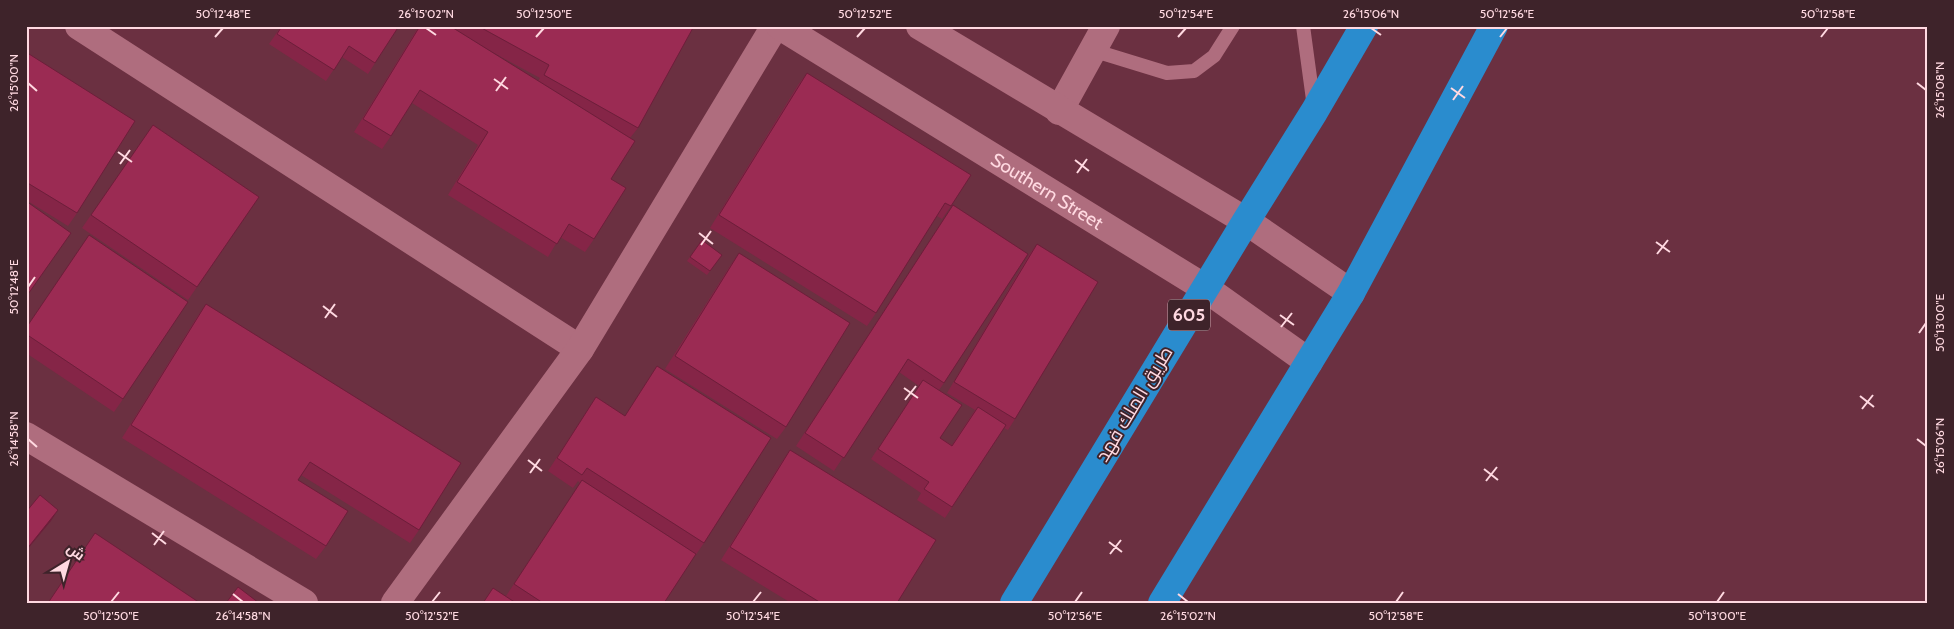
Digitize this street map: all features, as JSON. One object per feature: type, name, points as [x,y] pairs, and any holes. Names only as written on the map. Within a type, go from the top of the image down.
[{"type":"highway","name":"طريق الملك فهد","points":[[1014,603],[1314,112],[1364,26]]},
{"type":"highway","points":[[1162,603],[1352,293],[1494,26]]},
{"type":"street","points":[[79,26],[580,349]]},
{"type":"street","points":[[394,603],[580,349],[775,26]]},
{"type":"street","name":"Southern Street","points":[[780,26],[1205,288],[1309,362]]},
{"type":"street","points":[[920,26],[1246,221],[1352,293]]},
{"type":"street","points":[[1059,110],[1106,26]]},
{"type":"street","points":[[26,436],[304,603]]},
{"type":"lane","points":[[1092,50],[1167,73],[1194,71],[1214,56],[1233,26]]},
{"type":"lane","points":[[1303,26],[1314,112]]},
{"type":"building","points":[[282,26],[399,26],[375,63],[349,46],[334,70],[277,34]]},
{"type":"building","points":[[420,26],[450,26],[635,141],[611,179],[626,188],[594,239],[569,224],[557,244],[457,182],[488,132],[420,90],[391,136],[363,119]]},
{"type":"building","points":[[478,26],[694,26],[638,128],[544,75],[549,65]]},
{"type":"building","points":[[29,54],[135,121],[77,213],[26,182],[26,58]]},
{"type":"building","points":[[807,73],[971,175],[951,206],[945,203],[876,313],[719,215]]},
{"type":"building","points":[[153,125],[259,197],[197,287],[91,215]]},
{"type":"building","points":[[26,201],[71,233],[26,297]]},
{"type":"building","points":[[953,205],[1028,254],[944,383],[908,359],[844,458],[805,433]]},
{"type":"building","points":[[89,235],[188,302],[123,399],[26,334],[26,328]]},
{"type":"building","points":[[702,240],[722,255],[710,271],[690,257]]},
{"type":"building","points":[[1037,244],[1098,282],[1015,419],[954,382]]},
{"type":"building","points":[[739,253],[850,323],[786,427],[675,356]]},
{"type":"building","points":[[206,304],[461,463],[419,530],[310,462],[298,480],[348,511],[326,546],[131,425]]},
{"type":"building","points":[[657,366],[771,438],[704,543],[587,468],[582,475],[557,458],[596,397],[625,416]]},
{"type":"building","points":[[923,380],[962,405],[940,438],[952,446],[978,407],[1006,425],[952,507],[924,489],[929,482],[878,449]]},
{"type":"building","points":[[790,450],[936,540],[897,603],[821,603],[730,547]]},
{"type":"building","points":[[582,480],[696,554],[664,603],[543,603],[514,584]]},
{"type":"building","points":[[40,495],[58,510],[26,550],[26,512]]},
{"type":"building","points":[[95,533],[200,603],[48,603]]},
{"type":"building","points":[[238,587],[259,603],[226,603]]},
{"type":"building","points":[[493,588],[516,603],[483,603]]}]
